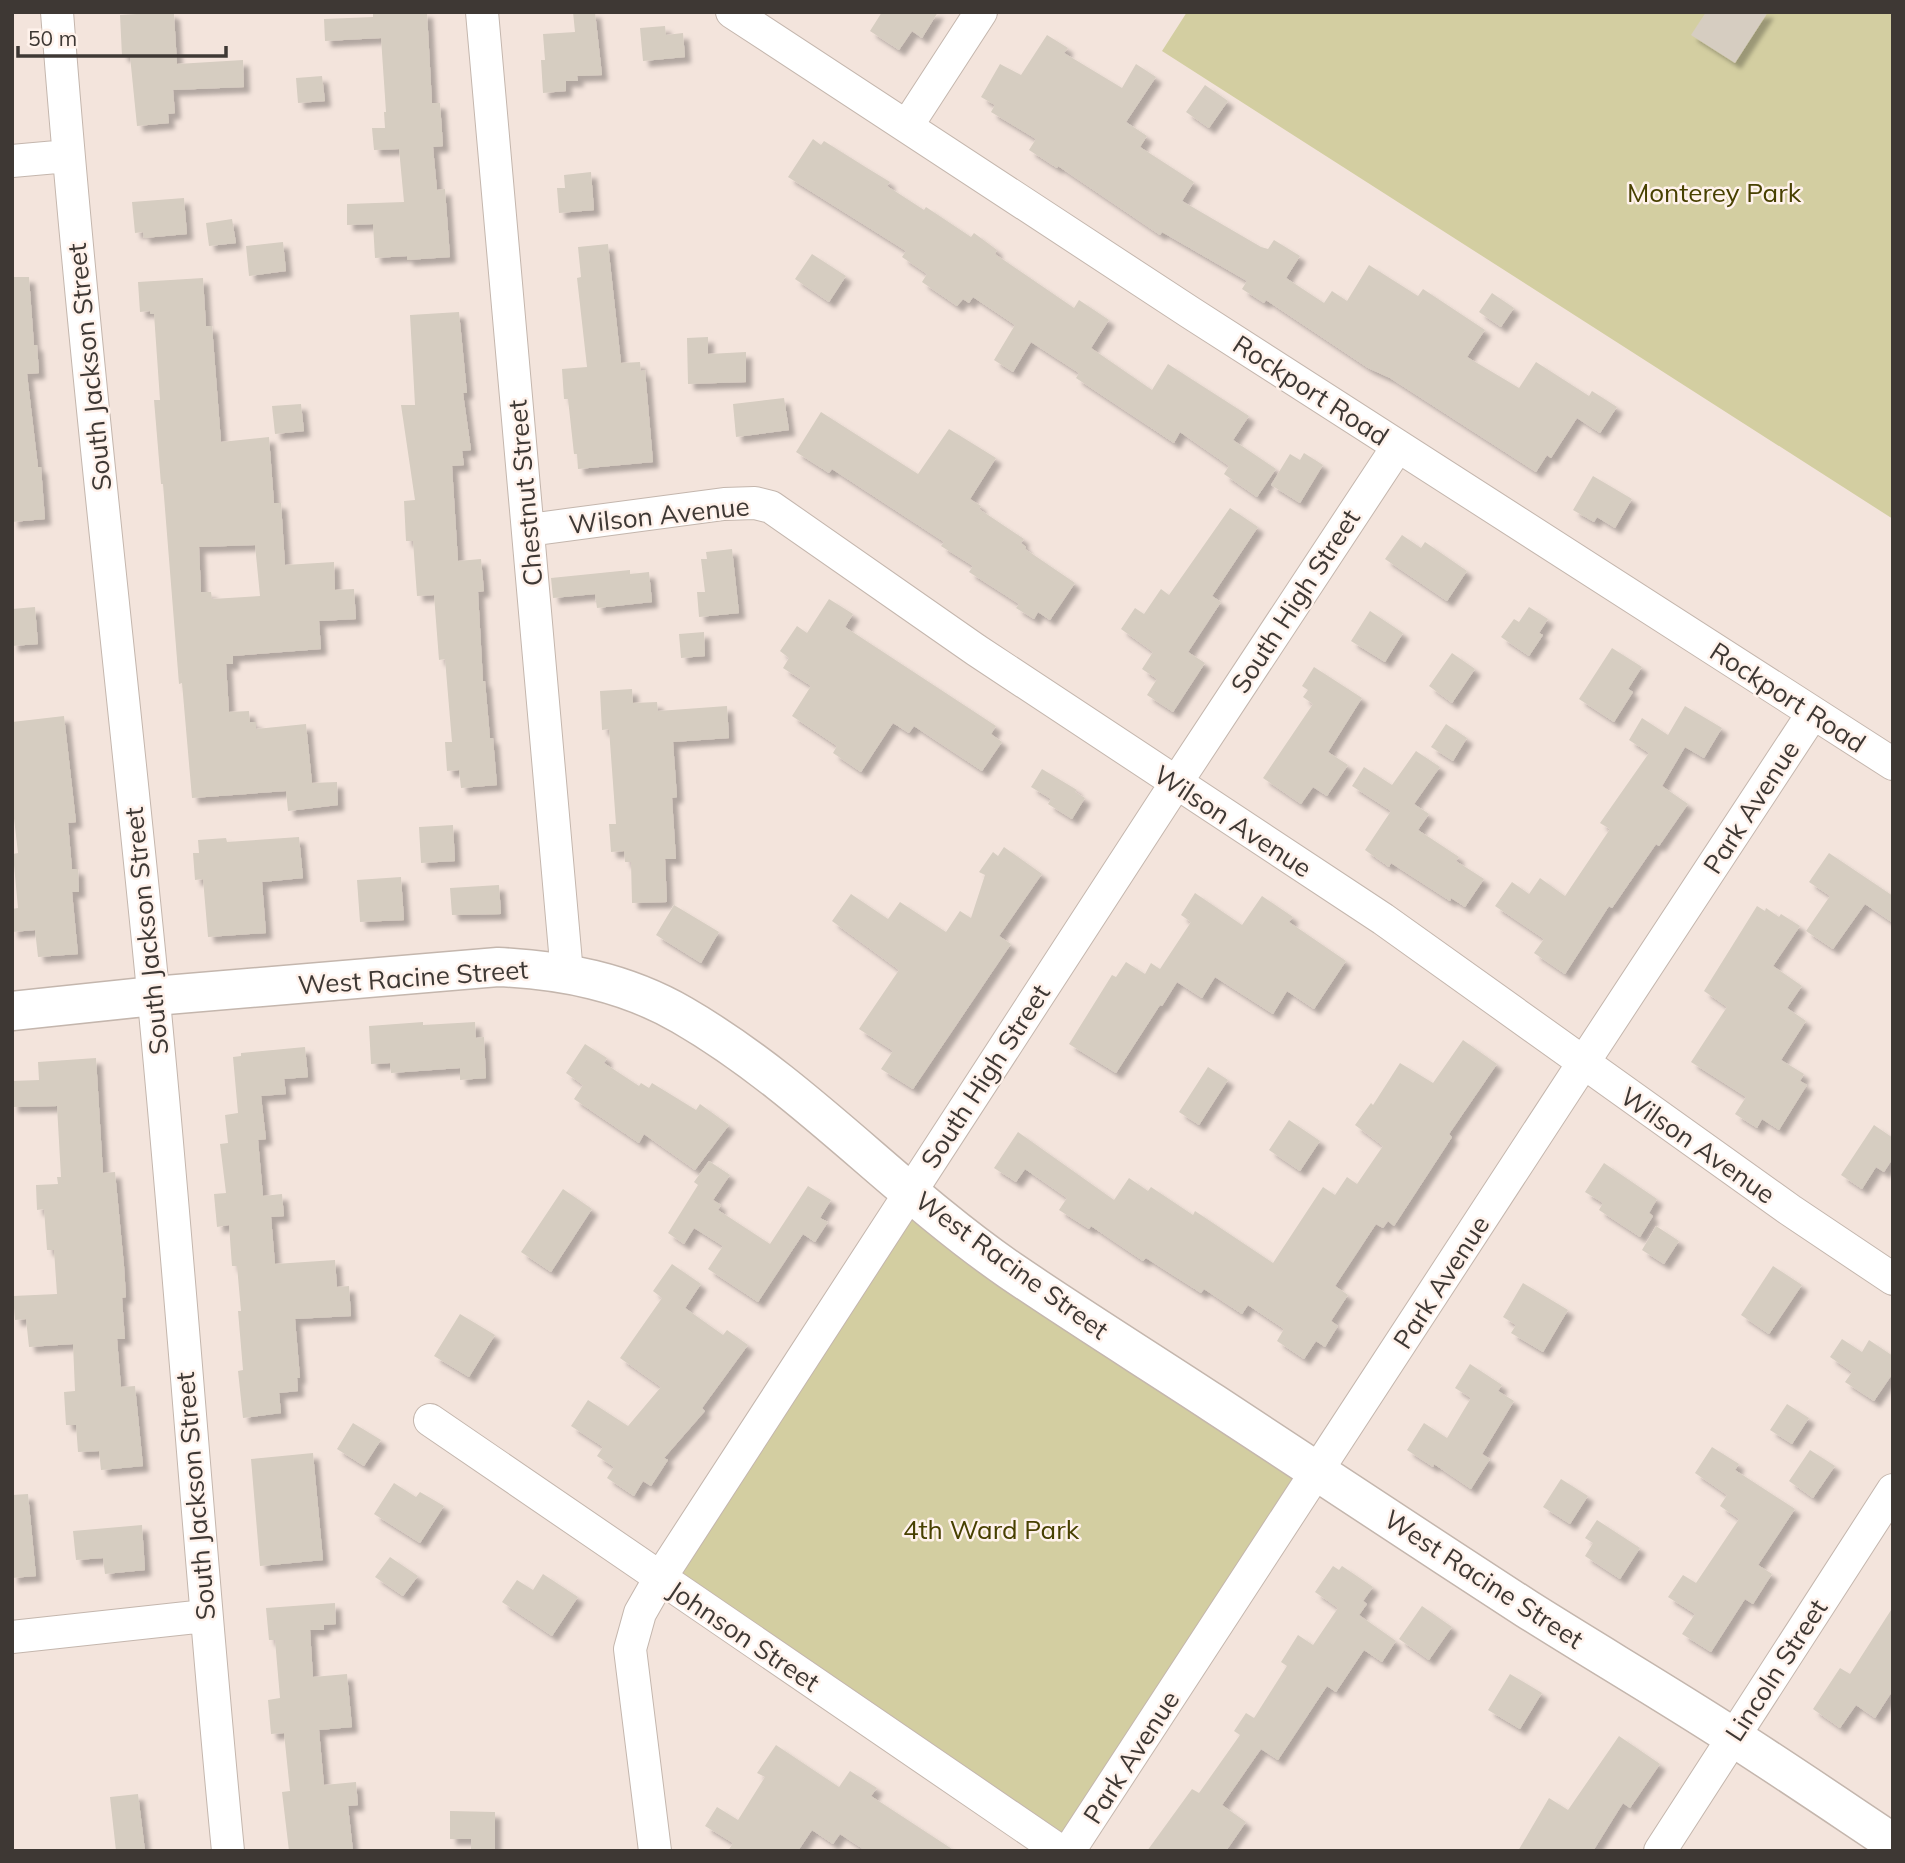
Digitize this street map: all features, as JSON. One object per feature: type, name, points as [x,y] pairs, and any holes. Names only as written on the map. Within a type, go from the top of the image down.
[{"type":"main road","name":"West Racine Street","points":[[12,1011],[154,996],[498,967],[567,974],[610,983],[647,997],[680,1013],[722,1039],[805,1101],[910,1193],[1011,1270],[1528,1609],[1733,1737],[1893,1843]]},
{"type":"street","name":"South Jackson Street","points":[[57,12],[68,156],[154,996],[205,1616],[228,1851]]},
{"type":"street","name":"Chestnut Street","points":[[482,12],[567,974]]},
{"type":"street","name":"Rockport Road","points":[[732,12],[1191,313],[1893,764]]},
{"type":"street","points":[[907,126],[981,12]]},
{"type":"street","points":[[12,161],[68,156]]},
{"type":"street","name":"South High Street","points":[[655,1851],[630,1649],[640,1613],[660,1578],[1176,783],[1398,446]]},
{"type":"street","name":"Wilson Avenue","points":[[529,530],[724,504],[755,503],[771,508],[976,650],[1383,919],[1790,1210],[1893,1279]]},
{"type":"street","name":"Park Avenue","points":[[1069,1851],[1813,713]]},
{"type":"street","name":"Johnson Street","points":[[430,1420],[1060,1851]]},
{"type":"street","name":"Lincoln Street","points":[[1660,1851],[1893,1490]]},
{"type":"street","points":[[12,1637],[205,1616]]},
{"type":"green space","name":"Monterey Park","points":[[1187,12],[1893,12],[1893,519],[1162,51]]},
{"type":"green space","name":"4th Ward Park","points":[[910,1193],[1318,1472],[1069,1851],[660,1578]]},
{"type":"building","points":[[373,12],[427,12],[432,103],[440,103],[443,146],[433,147],[437,190],[445,189],[450,257],[407,260],[407,256],[375,258],[373,224],[347,225],[347,204],[404,202],[399,149],[374,150],[372,128],[385,128],[386,112],[381,38],[325,41],[324,19],[373,17]]},
{"type":"building","points":[[573,12],[595,12],[602,75],[577,76],[578,81],[566,81],[566,91],[543,93],[543,34],[575,32]]},
{"type":"building","points":[[882,12],[938,12],[922,38],[912,31],[899,50],[870,31]]},
{"type":"building","points":[[1706,12],[1768,12],[1735,63],[1691,35]]},
{"type":"building","points":[[174,14],[177,64],[243,60],[244,87],[173,90],[175,113],[168,114],[169,123],[137,126],[130,56],[122,56],[120,15]]},
{"type":"building","points":[[665,26],[666,35],[683,33],[685,57],[643,61],[640,28]]},
{"type":"building","points":[[1047,35],[1068,48],[1064,53],[1122,88],[1136,64],[1156,77],[1126,122],[1147,136],[1140,147],[1194,182],[1182,201],[1261,247],[1268,249],[1274,240],[1300,256],[1286,278],[1324,303],[1332,291],[1347,301],[1369,265],[1418,296],[1423,289],[1485,330],[1467,357],[1519,388],[1536,362],[1589,396],[1592,391],[1617,407],[1600,433],[1577,418],[1551,458],[1547,455],[1536,472],[1390,378],[1368,368],[1266,300],[1264,303],[1242,289],[1247,281],[1162,232],[1160,235],[1058,166],[1057,168],[1029,150],[1036,139],[991,112],[995,105],[981,97],[1000,64],[1021,75]]},
{"type":"building","points":[[322,76],[325,101],[298,103],[296,78]]},
{"type":"building","points":[[1205,85],[1228,101],[1209,128],[1186,112]]},
{"type":"building","points":[[813,139],[821,145],[824,141],[890,182],[887,186],[924,210],[926,207],[971,237],[974,233],[997,250],[995,254],[1074,308],[1079,300],[1109,320],[1091,348],[1152,390],[1168,364],[1249,416],[1233,440],[1276,469],[1257,497],[1224,474],[1229,466],[1180,432],[1174,443],[1076,378],[1079,373],[1031,342],[1013,372],[994,360],[1015,325],[973,297],[969,303],[963,299],[957,306],[922,282],[927,274],[902,257],[906,251],[788,177]]},
{"type":"building","points":[[591,172],[594,210],[559,213],[557,188],[565,188],[564,175]]},
{"type":"building","points":[[184,198],[187,234],[144,238],[143,232],[135,233],[132,202]]},
{"type":"building","points":[[232,219],[236,243],[209,246],[206,223]]},
{"type":"building","points":[[283,242],[286,271],[249,276],[246,246]]},
{"type":"building","points":[[608,244],[621,363],[640,362],[641,371],[645,370],[653,462],[578,469],[568,399],[564,399],[562,369],[587,367],[577,278],[581,277],[578,247]]},
{"type":"building","points":[[812,254],[846,276],[829,302],[795,279]]},
{"type":"building","points":[[12,277],[29,277],[39,373],[27,374],[38,467],[41,467],[45,519],[12,522]]},
{"type":"building","points":[[203,278],[206,326],[212,326],[221,442],[269,437],[274,503],[281,503],[285,565],[334,562],[335,590],[354,589],[356,619],[319,621],[321,649],[233,656],[233,664],[226,664],[229,712],[249,711],[250,722],[256,722],[256,729],[306,724],[312,783],[337,782],[338,805],[288,811],[286,791],[192,798],[182,683],[179,684],[154,400],[160,400],[154,314],[150,314],[150,311],[140,312],[138,282]],"holes":[[[255,545],[260,596],[212,599],[211,592],[201,592],[199,547]]]},
{"type":"building","points":[[1492,293],[1514,308],[1501,327],[1479,312]]},
{"type":"building","points":[[459,312],[467,393],[463,393],[471,450],[462,451],[464,465],[452,466],[458,561],[481,559],[484,591],[478,592],[483,681],[490,738],[493,738],[497,785],[461,788],[459,770],[447,771],[445,742],[452,742],[445,659],[439,660],[434,595],[417,596],[413,541],[406,541],[404,501],[415,500],[401,405],[415,405],[410,315]]},
{"type":"building","points":[[708,337],[708,354],[746,352],[746,382],[688,384],[687,338]]},
{"type":"building","points":[[784,398],[789,430],[736,437],[733,404]]},
{"type":"building","points":[[301,404],[304,431],[275,434],[272,406]]},
{"type":"building","points":[[821,412],[918,474],[949,429],[996,458],[970,499],[981,506],[979,509],[1024,539],[1021,543],[1025,549],[1075,583],[1050,620],[1038,612],[1034,619],[1016,608],[1019,604],[969,572],[973,566],[941,546],[944,542],[832,469],[829,473],[796,452]]},
{"type":"building","points":[[1304,453],[1323,465],[1300,503],[1271,485],[1290,454],[1300,460]]},
{"type":"building","points":[[1593,476],[1632,499],[1615,528],[1597,517],[1594,522],[1573,510]]},
{"type":"building","points":[[1230,508],[1258,527],[1212,596],[1221,602],[1188,652],[1205,663],[1173,712],[1147,695],[1157,679],[1142,669],[1153,652],[1121,629],[1135,608],[1144,614],[1161,589],[1169,595]]},
{"type":"building","points":[[1402,535],[1421,548],[1425,542],[1467,571],[1447,601],[1385,559]]},
{"type":"building","points":[[732,549],[739,613],[699,617],[697,592],[705,592],[701,559],[707,559],[706,552]]},
{"type":"building","points":[[630,570],[630,574],[649,572],[652,602],[597,608],[595,594],[553,598],[551,578]]},
{"type":"building","points":[[829,599],[853,614],[845,627],[996,726],[991,734],[1002,742],[982,771],[914,726],[909,733],[893,723],[861,772],[833,753],[837,746],[792,716],[811,686],[783,668],[789,658],[780,651],[797,626],[807,633]]},
{"type":"building","points":[[35,607],[38,644],[12,646],[12,609]]},
{"type":"building","points":[[1529,607],[1548,619],[1539,633],[1543,635],[1529,656],[1501,637],[1514,619],[1519,622]]},
{"type":"building","points":[[1370,611],[1403,633],[1385,662],[1351,641]]},
{"type":"building","points":[[704,632],[705,656],[681,658],[679,634]]},
{"type":"building","points":[[1612,648],[1642,667],[1628,689],[1633,692],[1614,722],[1579,699]]},
{"type":"building","points":[[1452,653],[1475,669],[1452,703],[1429,686]]},
{"type":"building","points":[[1314,667],[1362,698],[1328,752],[1348,765],[1327,796],[1313,787],[1301,804],[1263,778],[1313,704],[1303,697],[1308,690],[1302,686]]},
{"type":"building","points":[[632,689],[633,703],[657,702],[658,711],[727,706],[729,738],[673,742],[677,797],[672,798],[676,859],[665,859],[667,902],[632,903],[631,862],[625,862],[624,851],[611,852],[609,824],[616,824],[609,729],[602,730],[600,691]]},
{"type":"building","points":[[1685,706],[1722,728],[1704,758],[1685,747],[1662,786],[1688,804],[1659,846],[1656,844],[1612,908],[1609,906],[1565,974],[1534,953],[1544,939],[1495,906],[1512,882],[1529,894],[1540,878],[1565,896],[1610,829],[1600,823],[1649,753],[1629,740],[1642,718],[1668,735]]},
{"type":"building","points":[[64,716],[76,822],[68,823],[72,869],[78,869],[79,892],[72,892],[78,954],[38,957],[35,930],[12,932],[12,909],[18,908],[13,854],[18,853],[12,801],[12,722]]},
{"type":"building","points":[[1446,724],[1467,738],[1453,761],[1431,747]]},
{"type":"building","points":[[1416,751],[1440,767],[1414,804],[1429,814],[1418,830],[1459,857],[1456,861],[1484,879],[1465,907],[1451,898],[1450,901],[1391,863],[1389,867],[1365,850],[1391,811],[1352,786],[1364,767],[1392,785]]},
{"type":"building","points":[[1042,769],[1077,790],[1075,792],[1085,798],[1072,819],[1048,804],[1051,799],[1031,787]]},
{"type":"building","points":[[453,825],[455,861],[421,863],[419,827]]},
{"type":"building","points":[[299,837],[303,878],[262,882],[266,933],[208,937],[203,879],[195,880],[193,853],[199,853],[198,840],[226,838],[227,842]]},
{"type":"building","points":[[1004,847],[1042,874],[999,936],[1011,944],[913,1089],[881,1069],[893,1051],[859,1029],[899,970],[832,921],[851,894],[888,919],[900,902],[946,932],[960,911],[971,918],[985,875],[979,872],[993,852],[998,856]]},
{"type":"building","points":[[1829,853],[1893,896],[1893,923],[1865,904],[1833,949],[1806,931],[1830,896],[1809,882]]},
{"type":"building","points":[[401,877],[404,920],[360,922],[357,880]]},
{"type":"building","points":[[499,885],[501,914],[452,915],[450,888]]},
{"type":"building","points":[[1195,893],[1242,925],[1262,896],[1293,917],[1289,922],[1346,961],[1314,1009],[1287,991],[1273,1014],[1215,977],[1202,998],[1177,982],[1116,1073],[1069,1044],[1112,975],[1116,977],[1126,962],[1145,974],[1151,963],[1160,969],[1191,922],[1181,915]]},
{"type":"building","points":[[674,905],[719,932],[701,963],[656,935]]},
{"type":"building","points":[[1757,906],[1765,911],[1766,908],[1779,917],[1781,914],[1800,926],[1773,966],[1802,986],[1787,1008],[1806,1021],[1781,1060],[1804,1074],[1800,1081],[1807,1085],[1779,1130],[1762,1119],[1757,1128],[1735,1114],[1746,1097],[1691,1062],[1727,1007],[1704,991]]},
{"type":"building","points":[[423,1022],[423,1025],[475,1022],[476,1038],[484,1037],[486,1078],[460,1080],[460,1068],[391,1073],[390,1063],[371,1064],[369,1026]]},
{"type":"building","points":[[1463,1040],[1497,1064],[1449,1134],[1452,1137],[1394,1226],[1388,1221],[1383,1228],[1376,1224],[1335,1286],[1348,1295],[1331,1321],[1338,1326],[1325,1347],[1316,1341],[1304,1359],[1277,1341],[1284,1329],[1248,1305],[1242,1314],[1204,1289],[1201,1293],[1146,1258],[1143,1261],[1091,1226],[1089,1229],[1059,1210],[1067,1198],[1025,1169],[1016,1182],[994,1168],[1018,1132],[1114,1200],[1129,1178],[1148,1191],[1151,1187],[1193,1215],[1195,1211],[1273,1263],[1323,1187],[1335,1195],[1347,1177],[1357,1184],[1383,1146],[1355,1125],[1371,1103],[1373,1105],[1400,1063],[1433,1083]]},
{"type":"building","points":[[585,1044],[607,1058],[604,1063],[639,1086],[641,1083],[649,1088],[652,1083],[696,1110],[700,1104],[729,1125],[695,1170],[644,1134],[639,1143],[574,1099],[583,1085],[566,1073]]},
{"type":"building","points":[[305,1047],[308,1077],[284,1079],[286,1094],[261,1096],[266,1139],[258,1140],[263,1196],[282,1194],[284,1216],[271,1217],[275,1264],[335,1260],[337,1287],[349,1286],[351,1316],[295,1319],[300,1378],[297,1378],[298,1391],[279,1393],[281,1413],[243,1418],[238,1371],[243,1370],[237,1266],[232,1266],[229,1225],[217,1227],[214,1194],[226,1193],[220,1144],[228,1143],[225,1115],[238,1113],[233,1057],[241,1056],[241,1053]]},
{"type":"building","points":[[96,1058],[103,1173],[115,1172],[124,1266],[126,1297],[122,1298],[125,1339],[117,1339],[121,1387],[135,1386],[143,1466],[101,1470],[99,1451],[78,1452],[76,1425],[66,1425],[64,1392],[75,1391],[73,1344],[29,1347],[26,1319],[15,1320],[13,1296],[57,1294],[54,1250],[47,1250],[44,1209],[37,1210],[36,1185],[58,1184],[57,1177],[61,1177],[57,1106],[12,1107],[12,1081],[39,1080],[38,1062]]},
{"type":"building","points":[[1208,1067],[1228,1080],[1199,1125],[1179,1112]]},
{"type":"building","points":[[1289,1120],[1320,1141],[1300,1171],[1269,1150]]},
{"type":"building","points":[[1874,1125],[1893,1138],[1893,1158],[1884,1172],[1876,1167],[1862,1189],[1841,1175]]},
{"type":"building","points":[[709,1161],[730,1175],[713,1200],[721,1205],[718,1210],[770,1244],[808,1186],[831,1200],[820,1218],[828,1222],[815,1242],[803,1234],[758,1302],[708,1269],[723,1246],[694,1228],[684,1244],[668,1233],[698,1185],[694,1182]]},
{"type":"building","points":[[1604,1163],[1657,1199],[1649,1213],[1653,1216],[1640,1237],[1599,1210],[1603,1203],[1585,1192]]},
{"type":"building","points":[[563,1189],[592,1209],[551,1272],[521,1252]]},
{"type":"building","points":[[1656,1226],[1679,1241],[1664,1264],[1642,1250]]},
{"type":"building","points":[[672,1264],[701,1284],[685,1308],[723,1335],[727,1330],[748,1345],[702,1408],[705,1411],[664,1458],[668,1460],[651,1486],[643,1481],[634,1496],[607,1478],[614,1467],[597,1456],[603,1447],[571,1426],[588,1400],[628,1426],[661,1387],[620,1358],[662,1298],[653,1291]]},
{"type":"building","points":[[1773,1266],[1802,1285],[1769,1334],[1741,1315]]},
{"type":"building","points":[[1523,1283],[1568,1310],[1543,1352],[1511,1333],[1516,1325],[1503,1317]]},
{"type":"building","points":[[460,1314],[495,1335],[469,1377],[434,1356]]},
{"type":"building","points":[[1842,1339],[1862,1352],[1869,1340],[1893,1356],[1893,1373],[1874,1401],[1845,1382],[1852,1372],[1830,1357]]},
{"type":"building","points":[[1470,1364],[1502,1385],[1498,1391],[1514,1401],[1482,1454],[1490,1459],[1471,1489],[1407,1450],[1424,1423],[1447,1438],[1471,1398],[1455,1388]]},
{"type":"building","points":[[1787,1404],[1809,1418],[1792,1444],[1770,1430]]},
{"type":"building","points":[[353,1423],[381,1440],[364,1466],[337,1449]]},
{"type":"building","points":[[1712,1447],[1739,1464],[1735,1470],[1795,1509],[1758,1565],[1772,1574],[1753,1604],[1745,1599],[1711,1652],[1682,1634],[1695,1614],[1668,1597],[1683,1575],[1696,1583],[1739,1519],[1720,1506],[1727,1495],[1695,1473]]},
{"type":"building","points":[[1810,1450],[1835,1466],[1813,1498],[1789,1481]]},
{"type":"building","points":[[313,1453],[323,1560],[260,1566],[251,1459]]},
{"type":"building","points":[[1561,1479],[1588,1496],[1570,1524],[1543,1507]]},
{"type":"building","points":[[394,1483],[416,1497],[420,1492],[444,1506],[420,1543],[374,1514]]},
{"type":"building","points":[[28,1494],[36,1576],[12,1578],[12,1495]]},
{"type":"building","points":[[1597,1520],[1640,1548],[1620,1579],[1585,1556],[1593,1543],[1585,1538]]},
{"type":"building","points":[[142,1525],[145,1570],[105,1574],[103,1558],[76,1560],[73,1531]]},
{"type":"building","points":[[390,1557],[418,1576],[403,1596],[375,1577]]},
{"type":"building","points":[[1333,1566],[1339,1570],[1342,1566],[1373,1587],[1363,1601],[1367,1604],[1359,1615],[1396,1641],[1382,1662],[1364,1650],[1336,1692],[1327,1686],[1278,1760],[1261,1749],[1222,1805],[1246,1822],[1226,1851],[1147,1851],[1192,1789],[1199,1793],[1240,1735],[1234,1731],[1246,1713],[1254,1718],[1287,1666],[1281,1662],[1298,1635],[1313,1645],[1338,1608],[1315,1592]]},
{"type":"building","points":[[543,1574],[578,1597],[552,1636],[502,1602],[517,1580],[533,1590]]},
{"type":"building","points":[[335,1603],[336,1624],[324,1625],[324,1630],[310,1630],[313,1677],[347,1674],[352,1727],[319,1730],[324,1785],[356,1782],[358,1805],[348,1806],[353,1851],[289,1851],[282,1792],[290,1791],[284,1733],[271,1734],[268,1700],[280,1698],[275,1640],[269,1640],[266,1608]]},
{"type":"building","points":[[1422,1606],[1452,1627],[1429,1660],[1399,1639]]},
{"type":"building","points":[[1893,1607],[1893,1690],[1875,1718],[1856,1705],[1840,1728],[1813,1709],[1840,1668],[1850,1674]]},
{"type":"building","points":[[1510,1674],[1542,1693],[1520,1729],[1488,1710]]},
{"type":"building","points":[[1619,1736],[1660,1764],[1630,1808],[1623,1803],[1593,1851],[1518,1851],[1549,1798],[1568,1810]]},
{"type":"building","points":[[776,1745],[839,1787],[850,1771],[877,1788],[871,1796],[955,1851],[866,1851],[840,1834],[833,1844],[812,1830],[798,1851],[728,1851],[733,1843],[705,1826],[717,1807],[738,1820],[765,1777],[757,1773]]},
{"type":"building","points":[[138,1794],[145,1851],[116,1851],[110,1797]]},
{"type":"building","points":[[450,1811],[495,1812],[495,1850],[471,1851],[471,1839],[450,1839]]}]
